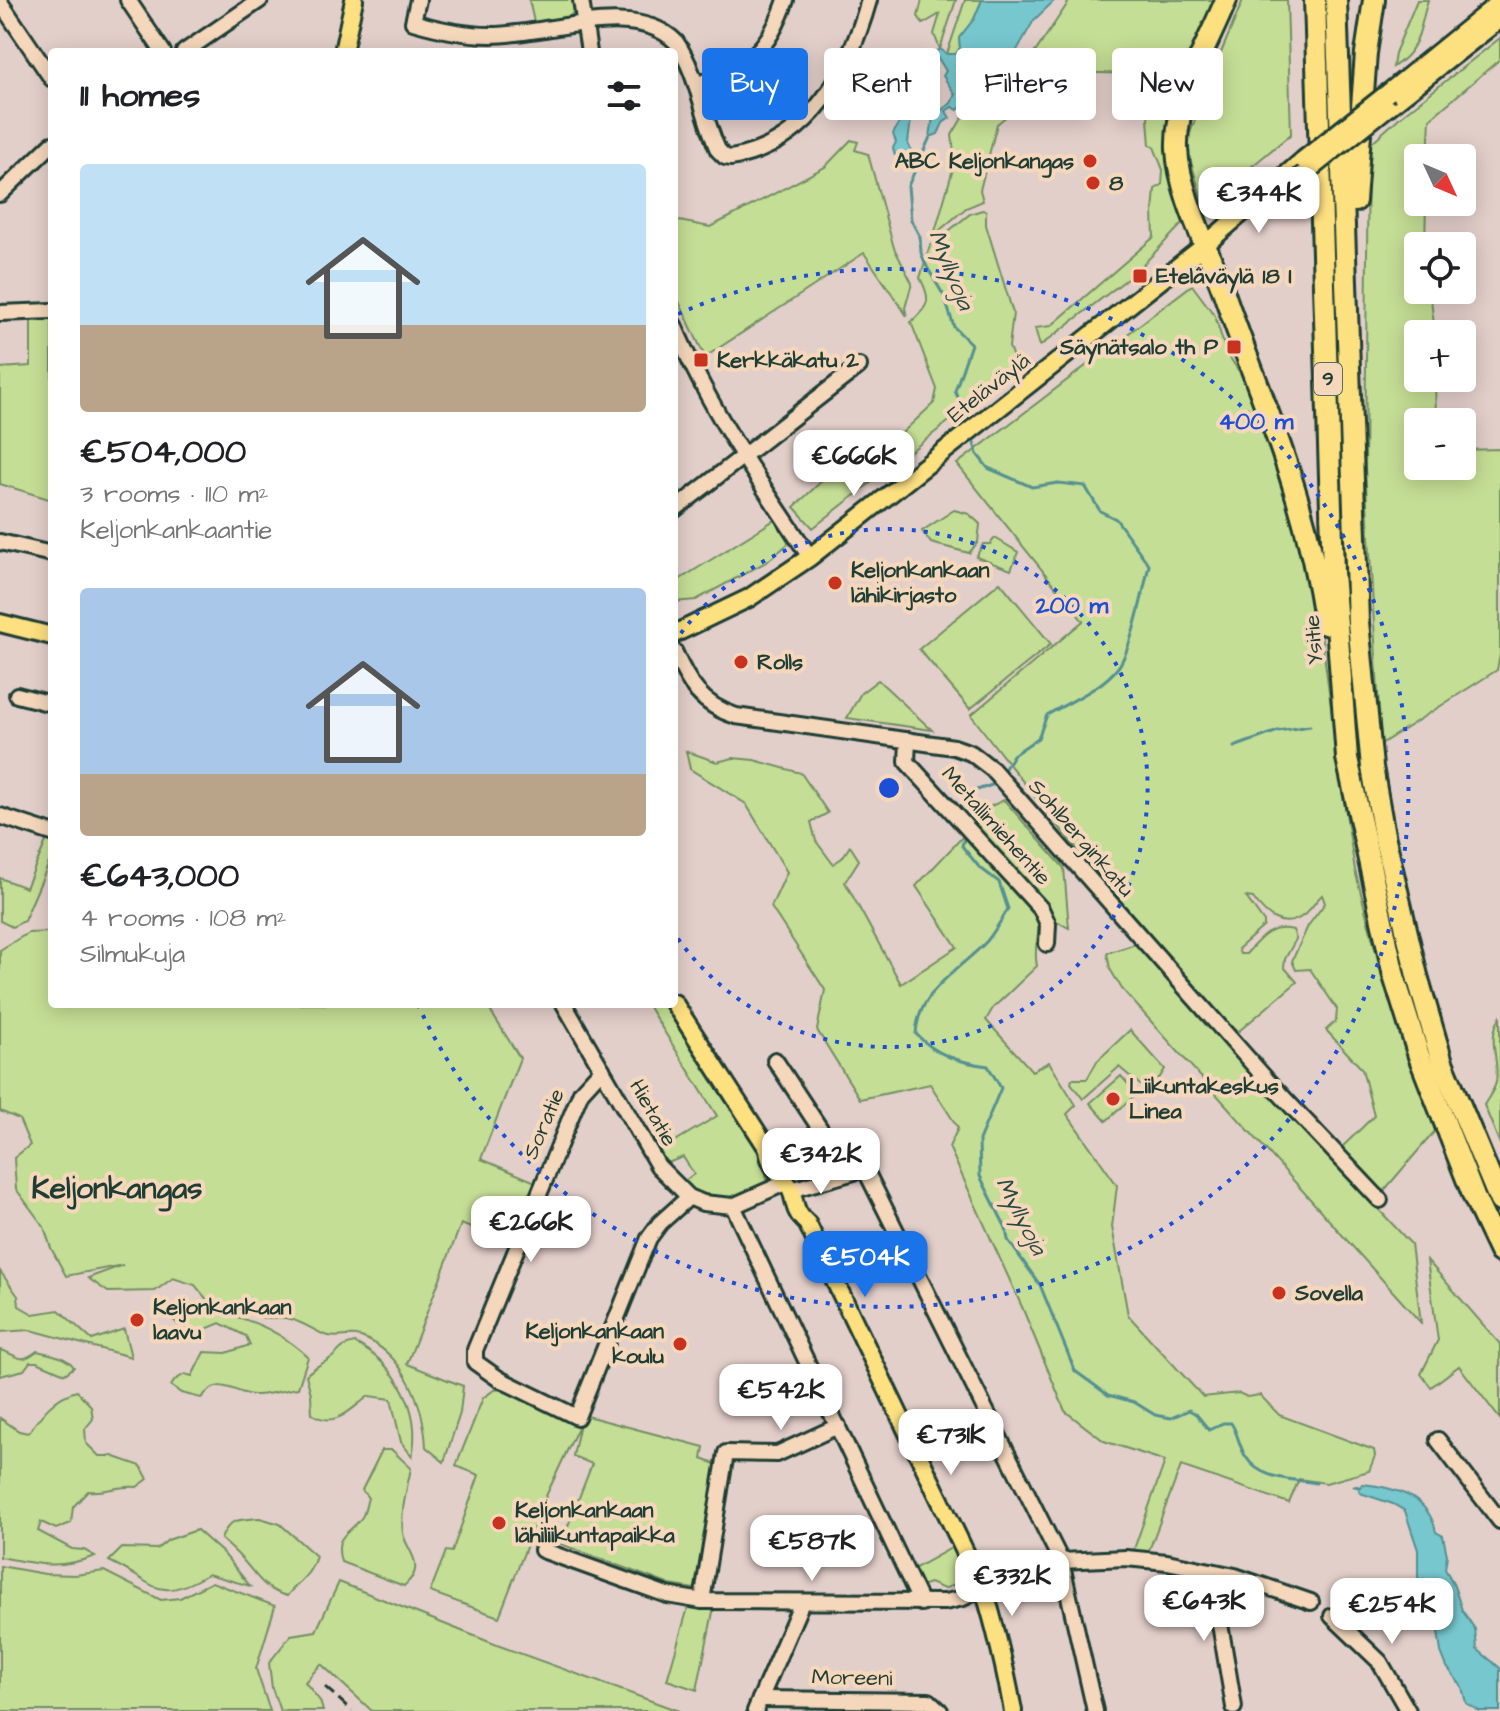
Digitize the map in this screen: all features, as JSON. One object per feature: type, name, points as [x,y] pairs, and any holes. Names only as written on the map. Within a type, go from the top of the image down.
[{"type":"highway","points":[[1226,0],[1188,89],[1179,117],[1177,151],[1204,246],[1294,487],[1316,565],[1347,758]]},
{"type":"highway","name":"Ysitie","points":[[1315,0],[1333,572],[1347,758],[1394,976],[1419,1056],[1474,1197],[1500,1252]]},
{"type":"highway","name":"Ysitie","points":[[1336,0],[1358,622],[1372,767],[1384,835],[1417,976],[1442,1062],[1500,1201]]},
{"type":"highway","points":[[1348,328],[1354,280],[1358,136],[1374,0]]},
{"type":"main road","points":[[344,48],[354,0]]},
{"type":"main road","name":"Eteläväylä","points":[[678,632],[749,598],[810,557],[1204,246],[1244,221],[1289,179],[1388,100],[1500,2]]},
{"type":"main road","name":"Eteläväylä","points":[[1388,100],[1500,19]]},
{"type":"main road","points":[[0,623],[48,635]]},
{"type":"main road","points":[[677,1008],[768,1149],[769,1158],[780,1177],[802,1203],[807,1223],[891,1404],[968,1558],[968,1567],[975,1583],[982,1589],[997,1635],[1013,1711]]},
{"type":"street","points":[[128,0],[160,48]]},
{"type":"street","points":[[418,0],[413,22],[492,35],[583,18],[618,14],[643,17],[664,28],[677,43],[697,85],[718,150],[731,158],[772,144],[796,130],[814,114],[837,80],[863,22],[869,0]]},
{"type":"street","points":[[581,0],[588,48]]},
{"type":"street","points":[[697,85],[756,55],[769,39],[786,0]]},
{"type":"street","points":[[190,48],[258,1]]},
{"type":"street","points":[[0,2],[48,73]]},
{"type":"street","points":[[0,194],[48,148]]},
{"type":"street","points":[[0,313],[48,311]]},
{"type":"street","points":[[678,334],[703,387],[744,458],[810,557]]},
{"type":"street","points":[[678,507],[859,366]]},
{"type":"street","points":[[0,542],[48,553]]},
{"type":"street","name":"Sohlberginkatu","points":[[678,658],[700,697],[721,712],[954,747],[971,753],[992,769],[1266,1079],[1380,1200]]},
{"type":"street","points":[[17,695],[48,703]]},
{"type":"street","name":"Metallimiehentie","points":[[908,740],[907,762],[1036,903],[1048,924],[1047,944]]},
{"type":"street","points":[[0,816],[48,832]]},
{"type":"street","name":"Hietatie","points":[[566,1008],[658,1166],[689,1197]]},
{"type":"street","points":[[775,1060],[849,1173]]},
{"type":"street","name":"Soratie","points":[[602,1069],[581,1092],[474,1358],[482,1368],[499,1379],[577,1417],[649,1238],[660,1223],[689,1197]]},
{"type":"street","points":[[689,1197],[703,1203],[733,1206],[789,1186],[865,1169],[1061,1561],[1095,1711]]},
{"type":"street","points":[[733,1206],[921,1603]]},
{"type":"street","points":[[702,1601],[726,1453],[777,1454],[838,1426]]},
{"type":"street","points":[[1438,1440],[1500,1521]]},
{"type":"street","points":[[542,1550],[667,1595],[702,1601],[921,1603],[963,1598],[1061,1561],[1126,1558],[1235,1576],[1311,1602]]},
{"type":"street","points":[[1211,1571],[1234,1707]]},
{"type":"street","points":[[758,1705],[802,1602]]},
{"type":"street","points":[[1332,1616],[1380,1662],[1408,1711]]},
{"type":"street","name":"Moreeni","points":[[758,1705],[929,1701],[940,1711]]},
{"type":"green space","points":[[529,0],[575,0],[576,7],[570,17],[534,22]]},
{"type":"green space","points":[[922,0],[956,0],[940,49],[934,34],[940,14],[923,24],[918,16]]},
{"type":"green space","points":[[965,0],[982,0],[974,19],[959,38],[960,48],[956,48],[955,55],[947,54]]},
{"type":"green space","points":[[1070,0],[1215,0],[1195,48],[1112,48],[1112,73],[1096,73],[1096,48],[1038,48]]},
{"type":"green space","points":[[1243,0],[1287,0],[1291,134],[1204,206],[1186,145],[1195,120],[1223,120],[1223,48]]},
{"type":"green space","points":[[1417,0],[1428,0],[1418,38],[1409,53],[1393,67],[1395,53]]},
{"type":"green space","points":[[1500,38],[1500,59],[1430,119],[1429,144],[1404,144],[1404,216],[1426,216],[1425,232],[1404,232],[1404,304],[1432,304],[1433,320],[1404,320],[1404,392],[1435,392],[1436,408],[1404,408],[1404,480],[1476,480],[1476,450],[1500,449],[1500,655],[1497,670],[1381,744],[1365,468],[1368,146]]},
{"type":"green space","points":[[961,120],[1002,120],[997,124],[980,190],[983,201],[966,208],[934,235],[955,162],[952,135]]},
{"type":"green space","points":[[1148,120],[1168,120],[1168,156],[1187,219],[1136,272],[1040,346],[1035,328],[1051,326],[1154,237],[1155,189],[1162,185],[1163,170],[1154,147],[1150,145]]},
{"type":"green space","points":[[851,140],[858,142],[855,150],[868,154],[894,248],[912,283],[905,308],[907,316],[864,253],[705,357],[678,300],[678,221],[710,227],[825,167]]},
{"type":"green space","points":[[986,211],[986,225],[1013,313],[1009,347],[1017,368],[813,528],[794,507],[842,462],[856,476],[934,403],[937,389],[911,322],[927,302],[920,278],[930,246],[970,214]]},
{"type":"green space","points":[[1192,285],[1215,316],[1226,352],[1247,383],[1267,441],[1272,440],[1316,595],[1355,870],[1379,964],[1435,1131],[1382,1193],[1339,1150],[1374,1116],[1362,1069],[1326,1030],[1336,1021],[1337,1009],[1310,969],[1296,970],[1292,961],[1308,926],[1325,903],[1322,895],[1304,915],[1289,922],[1269,916],[1253,898],[1246,897],[1264,926],[1238,949],[1240,954],[1246,954],[1272,931],[1293,930],[1296,939],[1284,967],[1297,982],[1239,1031],[1234,1030],[1099,876],[971,715],[1083,621],[957,464]]},
{"type":"green space","points":[[48,316],[48,499],[0,484],[0,368],[31,366],[31,317]]},
{"type":"green space","points":[[954,510],[969,514],[980,524],[978,542],[969,553],[931,543],[922,531]]},
{"type":"green space","points":[[776,519],[789,543],[768,561],[696,600],[678,602],[678,580]]},
{"type":"green space","points":[[995,538],[1018,552],[1011,570],[976,557],[983,544],[990,544]]},
{"type":"green space","points":[[1000,582],[1051,644],[970,709],[919,649]]},
{"type":"green space","points":[[878,680],[932,730],[847,718],[861,693]]},
{"type":"green space","points":[[686,751],[717,762],[733,758],[754,760],[801,773],[828,813],[811,822],[816,841],[833,864],[842,858],[850,846],[859,860],[845,882],[901,984],[957,947],[916,886],[966,833],[1036,912],[1037,966],[993,1008],[986,1020],[1032,1071],[1049,1062],[1076,1105],[1067,1114],[1117,1185],[1112,1227],[1128,1315],[1203,1397],[1239,1393],[1247,1397],[1260,1395],[1279,1415],[1374,1450],[1369,1471],[1326,1483],[1299,1479],[1289,1503],[1181,1466],[1148,1553],[1133,1552],[1165,1461],[1104,1441],[1065,1411],[1022,1307],[949,1147],[958,1128],[930,1084],[860,1099],[817,1030],[825,990],[771,907],[787,872],[746,804],[690,769]]},
{"type":"green space","points":[[1004,800],[1064,868],[1069,928],[1052,919],[963,819]]},
{"type":"green space","points":[[48,839],[48,865],[24,921],[12,927],[0,921],[0,878],[26,888]]},
{"type":"green space","points":[[48,932],[48,1008],[489,1008],[520,1058],[481,1159],[538,1183],[514,1245],[461,1224],[407,1364],[463,1386],[460,1413],[444,1462],[426,1447],[416,1398],[400,1367],[376,1345],[361,1337],[330,1336],[290,1319],[264,1318],[208,1301],[195,1285],[173,1278],[155,1291],[108,1292],[88,1278],[123,1265],[66,1276],[44,1227],[16,1189],[14,1158],[30,1145],[19,1119],[0,1111],[0,950],[28,933]]},
{"type":"green space","points":[[1139,943],[1247,1068],[1411,1244],[1421,1323],[1122,989],[1110,969],[1107,953]]},
{"type":"green space","points":[[650,1008],[669,1008],[758,1145],[768,1183],[725,1200],[705,1197],[683,1182],[694,1174],[683,1157],[665,1164],[657,1152],[717,1116]]},
{"type":"green space","points":[[1500,1017],[1500,1144],[1484,1105],[1496,1082],[1494,1034]]},
{"type":"green space","points":[[1130,1030],[1165,1069],[1160,1077],[1145,1089],[1119,1067],[1083,1099],[1071,1083],[1072,1079],[1087,1079],[1097,1061]]},
{"type":"green space","name":"Liikuntakeskus Linea","points":[[1121,1076],[1137,1094],[1106,1121],[1090,1103]]},
{"type":"green space","points":[[1427,1260],[1500,1344],[1500,1419],[1459,1366],[1431,1387],[1421,1374],[1438,1340]]},
{"type":"green space","points":[[0,1271],[18,1296],[19,1306],[33,1314],[59,1310],[92,1340],[124,1329],[131,1357],[31,1330],[0,1332]]},
{"type":"green space","points":[[163,1303],[222,1313],[258,1324],[275,1333],[308,1357],[298,1388],[253,1395],[220,1386],[201,1398],[181,1393],[171,1386],[185,1374],[192,1376],[204,1352],[226,1353],[250,1345],[246,1336],[220,1323],[199,1332],[179,1325],[160,1308]]},
{"type":"green space","points":[[355,1343],[383,1363],[403,1390],[413,1422],[412,1456],[401,1442],[391,1399],[369,1396],[335,1419],[312,1414],[306,1375],[342,1348]]},
{"type":"green space","points":[[0,1350],[18,1358],[26,1358],[37,1351],[47,1353],[62,1358],[74,1367],[65,1374],[30,1362],[24,1370],[0,1376]]},
{"type":"green space","name":"Keljonkankaan lähiliikuntapaikka","points":[[504,1389],[580,1423],[546,1496],[499,1617],[430,1592],[446,1551],[452,1552],[479,1475],[456,1466],[483,1398],[494,1390]]},
{"type":"green space","points":[[77,1391],[91,1406],[93,1419],[85,1429],[86,1443],[99,1456],[112,1456],[141,1466],[148,1479],[137,1487],[88,1491],[73,1507],[71,1523],[56,1529],[41,1522],[38,1531],[72,1549],[84,1550],[95,1556],[59,1564],[0,1557],[0,1418],[19,1431],[28,1433],[55,1402]]},
{"type":"green space","points":[[583,1415],[704,1447],[702,1459],[720,1466],[695,1589],[670,1585],[561,1544],[592,1464],[573,1456]]},
{"type":"green space","points":[[382,1450],[392,1450],[411,1468],[402,1525],[415,1570],[404,1586],[341,1562],[339,1553],[341,1540],[364,1513],[368,1498],[362,1490]]},
{"type":"green space","points":[[260,1518],[280,1524],[316,1556],[308,1573],[287,1596],[266,1586],[221,1539],[231,1523]]},
{"type":"green space","points":[[197,1530],[224,1554],[250,1586],[208,1574],[177,1588],[166,1589],[147,1583],[109,1561],[122,1548],[157,1549],[168,1540]]},
{"type":"green space","points":[[955,1546],[966,1573],[958,1583],[944,1589],[930,1583],[921,1586],[912,1570]]},
{"type":"green space","points":[[0,1566],[45,1574],[75,1575],[104,1571],[161,1600],[180,1598],[212,1582],[275,1606],[256,1669],[270,1711],[0,1711]]},
{"type":"green space","points":[[339,1582],[497,1645],[679,1711],[372,1711],[321,1664],[305,1682],[320,1701],[323,1711],[280,1711],[272,1688],[269,1663],[291,1635],[316,1631]]},
{"type":"green space","points":[[689,1604],[714,1607],[697,1690],[667,1680]]},
{"type":"water","points":[[982,0],[1055,0],[1034,20],[1018,48],[960,48],[959,38],[974,19]]},
{"type":"water","points":[[940,49],[947,54],[956,54],[956,109],[952,107],[946,111],[950,118],[943,123],[938,134],[930,137],[932,120],[940,120],[940,111],[951,103],[955,94],[943,76],[946,71],[940,61]]},
{"type":"water","points":[[901,120],[911,120],[908,143],[911,151],[908,156],[899,158],[895,155],[893,134]]},
{"type":"water","points":[[1362,1484],[1398,1491],[1418,1502],[1432,1520],[1436,1532],[1443,1536],[1447,1555],[1445,1569],[1462,1610],[1475,1629],[1477,1649],[1500,1668],[1500,1711],[1479,1711],[1466,1703],[1462,1687],[1447,1667],[1441,1652],[1436,1618],[1418,1577],[1418,1550],[1405,1511],[1360,1493]]},
{"type":"waterway","name":"Myllyoja","points":[[930,137],[908,186],[911,220],[920,237],[921,253],[944,296],[954,327],[971,344],[955,391],[963,409]]},
{"type":"waterway","name":"Myllyoja","points":[[973,439],[977,454],[988,468],[1032,487],[1058,483],[1085,486],[1100,511],[1116,519],[1149,565],[1133,632],[1119,666],[1095,688],[1047,715],[1038,738],[1013,755],[1004,770]]},
{"type":"waterway","points":[[1234,747],[1278,731],[1310,726]]},
{"type":"waterway","name":"Myllyoja","points":[[970,822],[971,792],[995,784]]},
{"type":"waterway","name":"Myllyoja","points":[[965,835],[962,846],[979,867],[999,882],[1008,909],[987,941],[932,993],[924,1005],[916,1034],[949,1057],[988,1066],[1001,1088],[979,1140],[980,1176],[1006,1228],[1008,1240],[1040,1285],[1075,1371],[1108,1395],[1134,1402],[1155,1415],[1171,1418],[1189,1410],[1209,1430],[1223,1423],[1231,1423],[1252,1465],[1278,1477],[1316,1483]]},
{"type":"waterway","points":[[1354,1486],[1359,1487]]},
{"type":"railway","points":[[325,1687],[352,1711]]},
{"type":"place","name":"ABC Keljonkangas","points":[[1090,161]]},
{"type":"place","name":"8","points":[[1093,183]]},
{"type":"place","name":"Eteläväylä 18 I","points":[[1140,276]]},
{"type":"place","name":"Säynätsalo th P","points":[[1234,347]]},
{"type":"place","name":"Kerkkäkatu 2","points":[[701,360]]},
{"type":"place","name":"Keljonkankaan lähikirjasto","points":[[835,583]]},
{"type":"place","name":"Rolls","points":[[741,662]]},
{"type":"place","name":"Liikuntakeskus Linea","points":[[1113,1099]]},
{"type":"place","name":"Sovella","points":[[1279,1293]]},
{"type":"place","name":"Keljonkankaan laavu","points":[[137,1320]]},
{"type":"place","name":"Keljonkankaan koulu","points":[[680,1344]]},
{"type":"place","name":"Keljonkankaan lähiliikuntapaikka","points":[[499,1523]]},
{"type":"district","name":"Keljonkangas","points":[[117,1189]]}]
